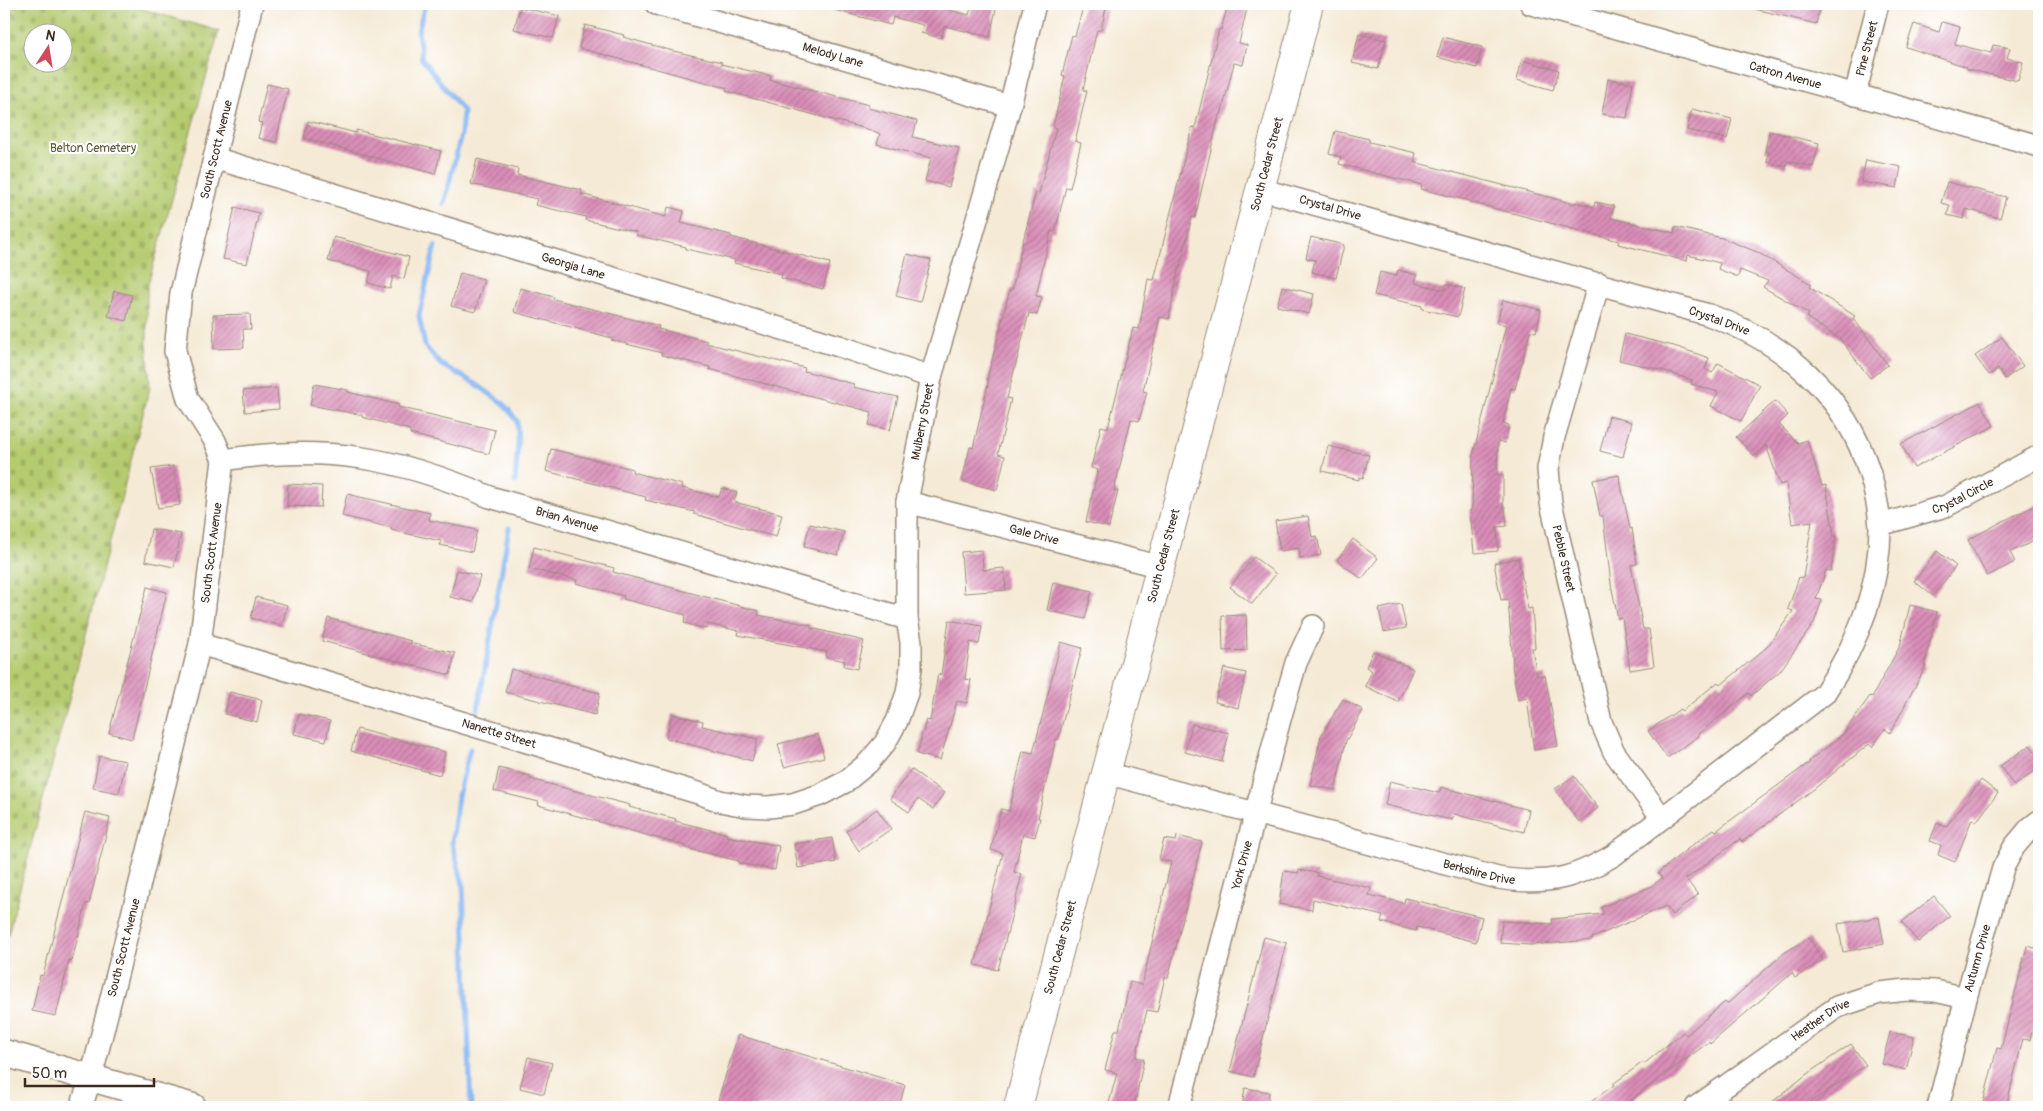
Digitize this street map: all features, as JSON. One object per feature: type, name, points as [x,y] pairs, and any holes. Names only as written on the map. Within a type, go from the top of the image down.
[{"type":"main road","name":"South Cedar Street","points":[[1018,1107],[1309,4]]},
{"type":"street","name":"South Scott Avenue","points":[[81,1107],[91,1078],[200,644],[223,460],[215,441],[188,398],[175,351],[181,292],[252,4]]},
{"type":"street","name":"Melody Lane","points":[[656,4],[1010,106]]},
{"type":"street","name":"Mulberry Street","points":[[800,802],[820,795],[845,782],[868,763],[898,721],[907,694],[911,668],[911,642],[907,619],[907,502],[931,377],[1010,106],[1035,4]]},
{"type":"street","name":"Catron Avenue","points":[[1532,4],[2039,146]]},
{"type":"street","name":"Pine Street","points":[[1855,95],[1878,4]]},
{"type":"street","name":"Georgia Lane","points":[[214,158],[839,346],[931,377]]},
{"type":"street","name":"Crystal Drive","points":[[1260,189],[1599,283],[1730,323],[1761,338],[1789,356],[1814,379],[1835,405],[1853,433],[1872,483],[1880,525],[1874,581],[1867,610],[1856,638],[1841,669],[1824,694],[1808,706]]},
{"type":"street","name":"Pebble Street","points":[[1599,283],[1554,437],[1548,469],[1551,504],[1601,722],[1614,752],[1662,818]]},
{"type":"street","name":"Brian Avenue","points":[[223,460],[288,453],[326,453],[370,458],[413,468],[448,479],[490,497],[907,619]]},
{"type":"street","name":"Crystal Circle","points":[[1880,525],[1946,506],[2039,456]]},
{"type":"street","name":"Gale Drive","points":[[907,502],[1161,567]]},
{"type":"street","name":"York Drive","points":[[1179,1107],[1296,663],[1313,626]]},
{"type":"street","name":"Nanette Street","points":[[200,644],[689,790],[720,801],[746,806],[769,807],[800,802]]},
{"type":"street","name":"Berkshire Drive","points":[[1106,772],[1498,878],[1523,882],[1547,881],[1569,877],[1590,869],[1614,855],[1808,706]]},
{"type":"street","name":"Autumn Drive","points":[[1938,1107],[1966,998],[2003,868],[2014,847],[2039,820]]},
{"type":"street","name":"Heather Drive","points":[[1696,1107],[1832,1010],[1854,1000],[1879,993],[1907,990],[1935,991],[1966,998]]},
{"type":"street","points":[[4,1053],[193,1107]]},
{"type":"green space","name":"Belton Cemetery","points":[[4,4],[125,4],[219,31],[147,288],[147,344],[150,387],[4,950]]},
{"type":"building","points":[[832,4],[925,4],[969,15],[972,4],[997,4],[990,37],[944,26],[941,38],[921,33],[923,25],[893,17],[891,25],[831,9]]},
{"type":"building","points":[[1084,4],[1107,4],[1101,30],[1097,30],[1083,90],[1087,91],[1075,141],[1081,143],[1070,188],[1066,187],[1055,232],[1051,231],[1036,296],[1042,297],[1037,315],[1029,313],[1007,398],[1011,399],[998,454],[1005,456],[997,490],[962,481],[970,447],[973,448],[989,380],[987,380],[1010,289],[1012,290],[1036,192],[1039,193],[1056,128],[1053,127],[1065,76],[1062,75],[1072,35],[1075,36]]},
{"type":"building","points":[[1228,4],[1248,4],[1239,43],[1247,45],[1243,65],[1234,63],[1221,115],[1219,115],[1195,218],[1192,217],[1179,266],[1169,319],[1160,317],[1143,391],[1147,392],[1139,421],[1131,419],[1114,491],[1118,491],[1109,527],[1086,522],[1098,470],[1091,468],[1101,426],[1108,428],[1133,328],[1139,329],[1148,279],[1154,280],[1192,127],[1195,128],[1219,29],[1221,30]]},
{"type":"building","points":[[1756,4],[1821,4],[1816,24],[1755,9]]},
{"type":"building","points":[[520,7],[559,16],[553,38],[514,29]]},
{"type":"building","points":[[1942,22],[1960,27],[1955,44],[1991,53],[1993,45],[2010,48],[2007,58],[2023,62],[2018,81],[1967,69],[1967,67],[1906,47],[1914,24],[1939,32]]},
{"type":"building","points":[[585,25],[673,51],[771,76],[770,80],[869,105],[868,108],[917,121],[913,137],[959,148],[949,187],[925,181],[931,158],[877,144],[880,134],[874,131],[726,91],[727,88],[579,48]]},
{"type":"building","points":[[1359,34],[1386,40],[1378,69],[1352,63]]},
{"type":"building","points":[[1443,37],[1482,47],[1477,68],[1437,57]]},
{"type":"building","points":[[1522,60],[1559,70],[1553,90],[1517,80]]},
{"type":"building","points":[[1608,79],[1633,83],[1627,118],[1602,114]]},
{"type":"building","points":[[267,84],[288,89],[276,142],[258,138],[262,123],[258,122]]},
{"type":"building","points":[[1692,109],[1732,119],[1727,139],[1687,130]]},
{"type":"building","points":[[308,121],[356,133],[356,130],[441,151],[435,174],[304,138]]},
{"type":"building","points":[[1335,131],[1369,139],[1369,142],[1416,153],[1414,162],[1575,204],[1575,202],[1594,207],[1595,202],[1614,206],[1611,218],[1674,233],[1675,227],[1722,238],[1757,252],[1811,284],[1809,287],[1855,316],[1853,318],[1888,365],[1870,378],[1840,339],[1807,318],[1809,314],[1763,287],[1768,281],[1740,270],[1738,277],[1718,269],[1720,263],[1688,255],[1687,261],[1618,244],[1619,241],[1421,189],[1422,185],[1339,164],[1341,157],[1329,154]]},
{"type":"building","points":[[1769,131],[1819,143],[1813,167],[1787,161],[1786,167],[1767,162],[1769,152],[1765,151]]},
{"type":"building","points":[[477,159],[518,169],[517,175],[582,190],[581,194],[666,217],[668,207],[684,211],[681,223],[830,263],[823,289],[781,278],[782,274],[734,263],[735,260],[686,249],[686,247],[636,235],[637,232],[585,220],[586,217],[535,205],[537,199],[471,184]]},
{"type":"building","points":[[1866,160],[1901,167],[1897,188],[1861,182]]},
{"type":"building","points":[[1947,182],[2006,197],[2000,218],[1966,209],[1964,219],[1947,215],[1950,205],[1941,203]]},
{"type":"building","points":[[235,207],[259,213],[247,264],[223,259]]},
{"type":"building","points":[[334,237],[409,257],[404,279],[393,276],[390,289],[368,283],[371,271],[328,261]]},
{"type":"building","points":[[1311,237],[1344,245],[1336,278],[1312,272],[1315,260],[1306,258]]},
{"type":"building","points":[[907,254],[931,260],[920,302],[896,296]]},
{"type":"building","points":[[1398,270],[1417,275],[1415,283],[1445,290],[1446,284],[1465,289],[1458,317],[1422,309],[1422,306],[1374,295],[1380,272],[1396,276]]},
{"type":"building","points":[[460,273],[484,279],[475,312],[451,306]]},
{"type":"building","points":[[1282,286],[1314,294],[1309,314],[1277,306]]},
{"type":"building","points":[[520,288],[554,297],[553,299],[659,326],[658,329],[707,341],[706,343],[805,368],[804,371],[854,384],[853,387],[898,397],[890,430],[869,425],[872,412],[709,369],[710,367],[611,340],[612,338],[514,312]]},
{"type":"building","points":[[114,291],[132,295],[126,321],[108,316]]},
{"type":"building","points":[[1503,300],[1541,310],[1536,332],[1530,331],[1515,389],[1511,388],[1503,423],[1509,425],[1505,443],[1498,441],[1497,475],[1503,475],[1503,507],[1505,507],[1507,526],[1497,527],[1498,551],[1474,553],[1470,510],[1472,510],[1473,455],[1506,325],[1497,323]]},
{"type":"building","points":[[250,314],[251,329],[243,329],[244,348],[214,349],[213,315]]},
{"type":"building","points":[[1625,334],[1674,346],[1709,358],[1705,369],[1712,373],[1718,363],[1760,385],[1741,421],[1711,406],[1718,392],[1691,384],[1692,380],[1673,373],[1619,360]]},
{"type":"building","points":[[2002,337],[2023,366],[2005,379],[1998,369],[1989,375],[1975,356]]},
{"type":"building","points":[[314,384],[348,390],[348,392],[399,405],[398,407],[495,430],[489,454],[410,434],[410,430],[362,417],[362,415],[310,405]]},
{"type":"building","points":[[277,388],[279,409],[245,412],[243,391]]},
{"type":"building","points":[[1775,401],[1788,415],[1779,424],[1798,443],[1807,440],[1822,486],[1826,485],[1834,536],[1836,536],[1831,571],[1826,570],[1816,599],[1822,600],[1814,623],[1780,671],[1751,696],[1749,693],[1698,734],[1699,736],[1667,758],[1648,731],[1680,709],[1682,711],[1718,682],[1721,685],[1767,647],[1793,611],[1788,609],[1799,577],[1803,578],[1812,521],[1792,524],[1786,483],[1780,485],[1766,445],[1754,456],[1736,437]]},
{"type":"building","points":[[1980,402],[1994,426],[1914,468],[1901,444]]},
{"type":"building","points":[[1609,416],[1632,422],[1623,457],[1600,451]]},
{"type":"building","points":[[1328,446],[1369,455],[1363,478],[1359,477],[1359,480],[1322,471]]},
{"type":"building","points":[[551,449],[633,469],[632,472],[683,485],[682,488],[719,497],[722,488],[737,492],[734,502],[782,514],[776,537],[694,514],[695,512],[645,500],[646,497],[546,471]]},
{"type":"building","points":[[173,466],[180,505],[158,508],[151,469]]},
{"type":"building","points":[[1619,475],[1630,529],[1632,528],[1637,564],[1631,565],[1643,629],[1649,629],[1654,666],[1630,670],[1622,618],[1618,619],[1611,584],[1603,516],[1600,516],[1593,480]]},
{"type":"building","points":[[288,484],[322,486],[321,507],[287,506]]},
{"type":"building","points":[[347,494],[430,513],[429,520],[477,530],[472,552],[440,545],[441,541],[391,530],[392,528],[342,516]]},
{"type":"building","points":[[2039,504],[2039,539],[2010,552],[2015,562],[1987,576],[1968,540]]},
{"type":"building","points":[[1308,516],[1312,537],[1317,536],[1321,555],[1300,558],[1299,548],[1280,551],[1275,521]]},
{"type":"building","points":[[810,524],[844,532],[838,555],[804,547]]},
{"type":"building","points":[[151,529],[181,534],[174,567],[145,561]]},
{"type":"building","points":[[1353,539],[1378,558],[1362,579],[1337,560]]},
{"type":"building","points":[[534,547],[614,568],[613,572],[759,611],[758,615],[811,625],[811,628],[864,641],[857,669],[844,666],[845,661],[826,657],[827,652],[738,635],[739,631],[708,624],[706,629],[684,623],[686,615],[623,599],[624,596],[576,583],[577,580],[529,569]]},
{"type":"building","points":[[982,550],[983,570],[1004,568],[1006,590],[964,593],[961,552]]},
{"type":"building","points":[[1937,551],[1956,566],[1933,596],[1914,581]]},
{"type":"building","points":[[1254,557],[1276,574],[1252,604],[1230,587]]},
{"type":"building","points":[[1518,558],[1528,609],[1532,608],[1535,648],[1532,648],[1537,676],[1545,675],[1558,746],[1534,750],[1527,698],[1518,700],[1512,665],[1508,599],[1501,600],[1494,563]]},
{"type":"building","points":[[457,570],[480,576],[473,602],[450,597]]},
{"type":"building","points":[[1053,582],[1092,591],[1085,619],[1047,610]]},
{"type":"building","points":[[147,587],[167,592],[132,739],[109,733]]},
{"type":"building","points":[[256,597],[287,605],[282,626],[251,618]]},
{"type":"building","points":[[1401,604],[1406,628],[1384,632],[1379,609]]},
{"type":"building","points":[[1910,605],[1937,612],[1924,666],[1926,666],[1890,733],[1885,729],[1872,747],[1869,744],[1814,789],[1742,842],[1740,839],[1686,879],[1698,895],[1672,915],[1666,906],[1592,938],[1592,940],[1531,945],[1500,943],[1502,921],[1553,924],[1552,919],[1604,914],[1601,907],[1650,887],[1662,878],[1658,873],[1686,850],[1714,829],[1716,831],[1810,762],[1843,734],[1870,696],[1872,697],[1900,646]]},
{"type":"building","points":[[1246,615],[1247,650],[1223,651],[1222,616]]},
{"type":"building","points":[[328,618],[411,641],[410,643],[455,653],[450,675],[322,641]]},
{"type":"building","points":[[949,620],[982,626],[979,644],[970,642],[965,679],[971,680],[967,703],[957,701],[940,760],[917,754],[926,720],[930,721],[938,674],[941,675]]},
{"type":"building","points":[[1061,642],[1082,648],[1058,740],[1056,739],[1035,837],[1023,834],[1014,872],[1022,874],[998,970],[975,965],[1003,853],[991,850],[1001,809],[1009,811],[1023,751],[1033,753]]},
{"type":"building","points":[[1373,651],[1413,669],[1398,702],[1365,686],[1372,671],[1366,667]]},
{"type":"building","points":[[1224,668],[1246,673],[1238,708],[1215,702]]},
{"type":"building","points":[[511,669],[600,693],[595,715],[505,692]]},
{"type":"building","points":[[230,692],[262,700],[257,722],[225,714]]},
{"type":"building","points":[[1343,699],[1363,710],[1346,741],[1335,790],[1310,785],[1321,736]]},
{"type":"building","points":[[299,714],[330,721],[326,741],[294,734]]},
{"type":"building","points":[[672,714],[703,721],[702,726],[758,739],[752,761],[666,738]]},
{"type":"building","points":[[1192,724],[1229,733],[1222,762],[1185,752]]},
{"type":"building","points":[[357,729],[445,752],[440,775],[351,751]]},
{"type":"building","points":[[818,734],[824,757],[784,767],[778,744]]},
{"type":"building","points":[[2030,745],[2039,758],[2039,768],[2014,786],[2000,766]]},
{"type":"building","points":[[99,756],[126,761],[119,793],[93,788]]},
{"type":"building","points":[[499,768],[531,776],[530,779],[630,805],[629,807],[676,819],[675,821],[727,834],[726,836],[779,846],[775,870],[738,863],[739,861],[686,848],[686,846],[538,805],[539,802],[494,791]]},
{"type":"building","points":[[911,769],[944,793],[933,809],[918,799],[909,812],[890,799]]},
{"type":"building","points":[[1574,776],[1598,808],[1579,822],[1555,789]]},
{"type":"building","points":[[1981,780],[1998,793],[1976,822],[1972,819],[1955,862],[1938,855],[1941,845],[1930,841],[1937,823],[1946,827]]},
{"type":"building","points":[[1390,781],[1439,793],[1441,787],[1529,810],[1524,832],[1454,814],[1452,820],[1385,805]]},
{"type":"building","points":[[877,809],[891,829],[859,851],[846,831]]},
{"type":"building","points":[[85,812],[110,818],[89,904],[86,903],[72,961],[69,960],[56,1016],[32,1011],[40,975],[43,976]]},
{"type":"building","points":[[1177,836],[1202,842],[1168,978],[1165,977],[1157,1012],[1147,1010],[1136,1057],[1144,1059],[1134,1107],[1108,1107],[1117,1073],[1105,1070],[1115,1030],[1119,1030],[1130,982],[1142,985],[1171,862],[1159,859],[1164,839],[1176,841]]},
{"type":"building","points":[[832,838],[836,862],[798,868],[794,844]]},
{"type":"building","points":[[1299,870],[1318,873],[1317,876],[1371,888],[1369,895],[1404,903],[1405,898],[1482,917],[1476,942],[1417,927],[1416,931],[1381,922],[1383,916],[1313,899],[1312,910],[1279,904],[1284,871],[1298,873]]},
{"type":"building","points":[[1934,896],[1950,916],[1918,942],[1902,922]]},
{"type":"building","points":[[1879,917],[1884,944],[1843,952],[1838,924]]},
{"type":"building","points":[[1264,937],[1287,943],[1253,1077],[1230,1071]]},
{"type":"building","points":[[1809,938],[1823,960],[1795,978],[1792,973],[1710,1044],[1709,1042],[1622,1107],[1584,1107],[1643,1062],[1644,1064],[1683,1032],[1686,1035],[1725,1002],[1727,1004],[1784,953]]},
{"type":"building","points":[[2027,946],[2039,949],[2039,1003],[2030,1040],[2023,1039],[2006,1107],[1982,1107],[1997,1048],[2001,1049]]},
{"type":"building","points":[[1890,1032],[1914,1037],[1906,1070],[1882,1064]]},
{"type":"building","points":[[738,1035],[905,1085],[899,1107],[716,1107]]},
{"type":"building","points":[[1851,1044],[1866,1065],[1803,1107],[1766,1107],[1807,1074]]},
{"type":"building","points":[[528,1057],[552,1063],[544,1094],[520,1088]]},
{"type":"building","points":[[1245,1088],[1269,1092],[1267,1107],[1242,1107]]},
{"type":"waterway","points":[[425,4],[418,32],[422,59],[463,111],[461,135],[444,204]]},
{"type":"waterway","points":[[435,246],[419,316],[425,346],[440,364],[476,384],[504,404],[517,421],[518,442],[515,482]]},
{"type":"waterway","points":[[478,709],[509,528]]},
{"type":"waterway","points":[[470,749],[458,796],[452,843],[463,884],[471,1107]]}]
